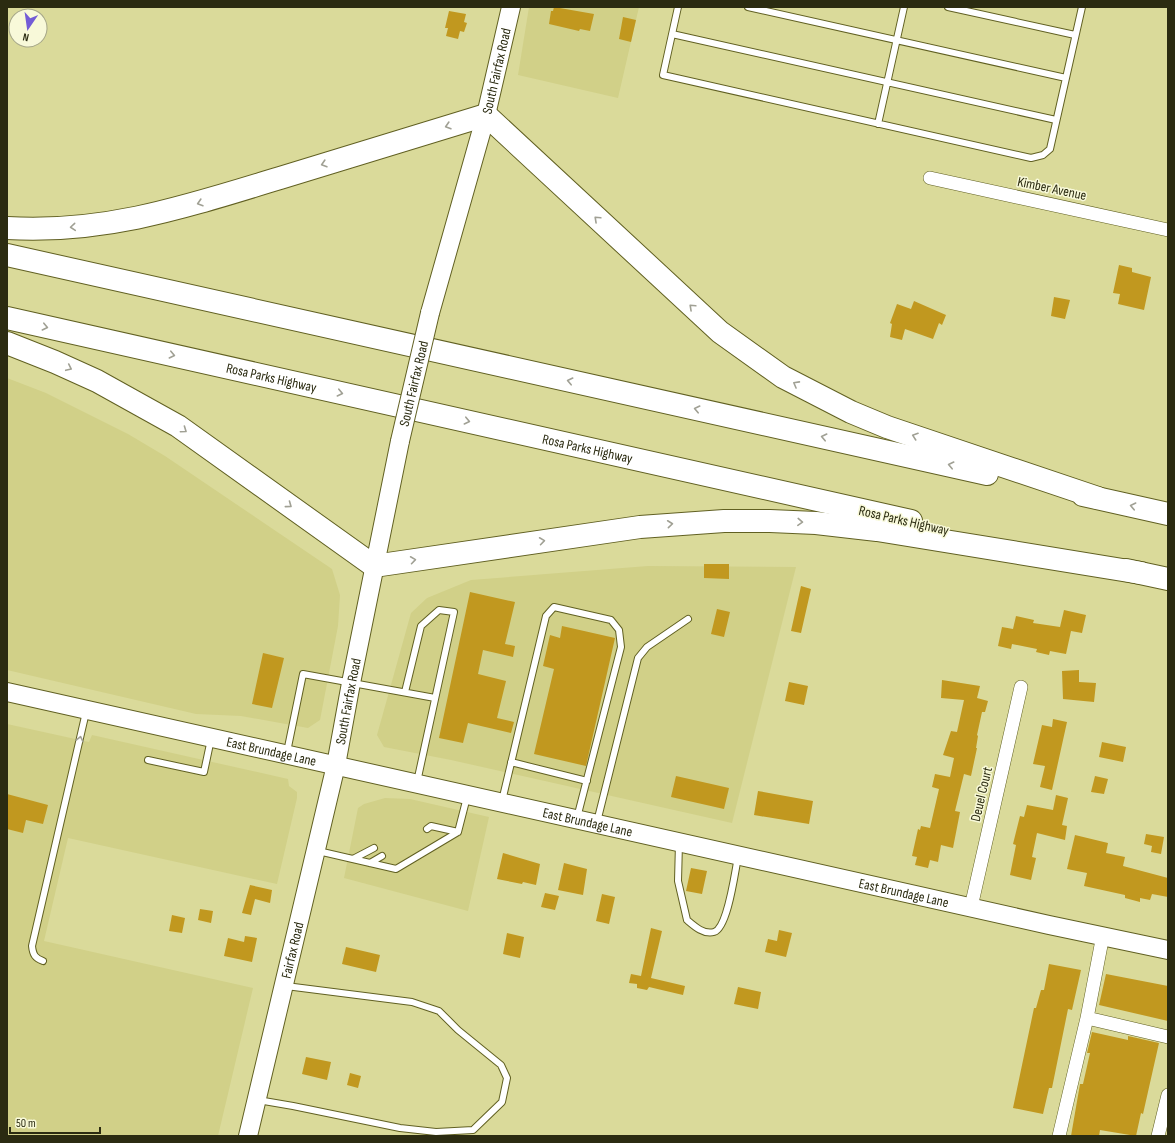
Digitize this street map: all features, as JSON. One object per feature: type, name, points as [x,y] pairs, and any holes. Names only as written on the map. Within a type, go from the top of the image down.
[{"type":"highway","points":[[7,228],[61,228],[99,225],[174,210],[486,115],[720,332],[783,377],[851,412],[887,427],[1098,498]]},
{"type":"highway","points":[[7,255],[1168,514]]},
{"type":"highway","name":"Rosa Parks Highway","points":[[7,318],[1168,579]]},
{"type":"highway","points":[[7,343],[97,381],[178,426],[374,566],[640,527],[724,521],[770,521],[816,523],[877,530],[1141,573]]},
{"type":"main road","name":"South Fairfax Road","points":[[336,765],[374,566],[400,441],[430,313],[486,115],[510,7]]},
{"type":"main road","name":"East Brundage Lane","points":[[7,692],[1168,950]]},
{"type":"main road","name":"Fairfax Road","points":[[248,1136],[336,765]]},
{"type":"street","name":"Kimber Avenue","points":[[930,178],[1168,230]]},
{"type":"street","name":"Deuel Court","points":[[971,907],[1022,687]]},
{"type":"street","points":[[1059,1136],[1087,1018],[1103,935]]},
{"type":"street","points":[[1087,1018],[1168,1037]]},
{"type":"street","points":[[1158,1136],[1168,1095]]},
{"type":"lane","points":[[678,7],[662,75],[1031,158],[1043,155],[1050,149],[1082,7]]},
{"type":"lane","points":[[748,7],[1066,78]]},
{"type":"lane","points":[[878,124],[904,7]]},
{"type":"lane","points":[[948,7],[1075,35]]},
{"type":"lane","points":[[672,34],[1056,120]]},
{"type":"lane","points":[[502,802],[546,616],[554,607],[611,620],[619,630],[621,647],[577,819]]},
{"type":"lane","points":[[405,692],[421,626],[439,610],[454,612],[416,783]]},
{"type":"lane","points":[[597,824],[638,658],[647,647],[688,619]]},
{"type":"lane","points":[[287,754],[303,674],[435,698]]},
{"type":"lane","points":[[42,961],[36,958],[32,953],[32,946],[87,710]]},
{"type":"lane","points":[[148,760],[204,772],[211,737]]},
{"type":"lane","points":[[511,762],[587,781]]},
{"type":"lane","points":[[316,851],[396,869],[458,832],[468,795]]},
{"type":"lane","points":[[428,827],[458,832]]},
{"type":"lane","points":[[678,842],[678,881],[685,914],[687,920],[703,932],[714,932],[721,927],[730,900],[738,855]]},
{"type":"lane","points":[[353,859],[374,848]]},
{"type":"lane","points":[[370,863],[382,856]]},
{"type":"lane","points":[[257,1100],[400,1128],[436,1132],[473,1130],[502,1102],[507,1078],[501,1065],[458,1030],[439,1011],[412,1002],[284,985]]},
{"type":"shaded area","points":[[529,7],[639,7],[618,98],[518,75]]},
{"type":"shaded area","points":[[7,378],[46,393],[128,434],[165,456],[332,569],[340,595],[338,626],[320,720],[308,728],[241,716],[196,714],[7,670]]},
{"type":"shaded area","points":[[648,566],[796,567],[732,823],[451,760],[384,747],[377,735],[411,613],[427,598],[471,580]]},
{"type":"shaded area","points":[[7,724],[89,742],[92,735],[288,779],[289,786],[297,792],[297,798],[277,884],[68,838],[44,941],[253,988],[218,1136],[7,1136]]},
{"type":"shaded area","points":[[385,798],[410,799],[489,817],[468,911],[344,878],[358,808],[364,804]]},
{"type":"building","points":[[554,7],[594,14],[590,31],[580,29],[579,31],[549,24],[551,11],[553,11]]},
{"type":"building","points":[[449,11],[466,14],[464,22],[467,23],[464,32],[460,31],[458,39],[446,36],[448,28],[445,28]]},
{"type":"building","points":[[623,17],[636,20],[631,42],[619,39]]},
{"type":"building","points":[[1119,265],[1132,268],[1132,272],[1151,277],[1144,310],[1118,304],[1120,294],[1113,293]]},
{"type":"building","points":[[1054,297],[1070,300],[1065,319],[1051,316]]},
{"type":"building","points":[[914,301],[946,315],[942,325],[939,323],[933,339],[905,329],[902,340],[890,337],[892,324],[890,323],[897,304],[911,309]]},
{"type":"building","points":[[704,564],[729,564],[729,579],[704,578]]},
{"type":"building","points":[[801,586],[811,589],[801,633],[791,631]]},
{"type":"building","points":[[470,592],[515,602],[505,644],[515,646],[513,657],[483,650],[478,674],[506,681],[497,718],[514,722],[511,733],[468,723],[463,743],[439,738]]},
{"type":"building","points":[[717,609],[730,612],[724,637],[711,634]]},
{"type":"building","points":[[1064,610],[1086,615],[1082,633],[1071,631],[1066,654],[1050,651],[1049,655],[1036,652],[1037,649],[1012,644],[1011,649],[998,646],[1002,627],[1013,629],[1016,616],[1034,620],[1033,623],[1060,627]]},
{"type":"building","points":[[562,626],[615,638],[586,766],[534,754],[554,669],[543,666],[550,635],[560,638]]},
{"type":"building","points":[[263,653],[284,658],[272,708],[252,704]]},
{"type":"building","points":[[1079,670],[1079,682],[1096,683],[1094,702],[1063,699],[1062,671]]},
{"type":"building","points":[[942,680],[980,686],[977,698],[988,701],[985,712],[982,712],[971,776],[964,774],[955,811],[960,812],[953,848],[941,845],[938,862],[930,860],[928,868],[915,865],[917,857],[912,856],[918,829],[920,830],[921,826],[930,828],[939,789],[932,787],[935,774],[950,777],[954,758],[943,755],[951,731],[957,732],[964,700],[941,698]]},
{"type":"building","points":[[789,682],[808,686],[804,705],[785,701]]},
{"type":"building","points":[[1053,719],[1067,722],[1052,790],[1040,787],[1045,766],[1033,764],[1042,725],[1052,727]]},
{"type":"building","points":[[1102,742],[1126,747],[1123,762],[1099,757]]},
{"type":"building","points":[[676,776],[729,788],[724,809],[671,797]]},
{"type":"building","points":[[1095,776],[1108,779],[1104,794],[1091,792]]},
{"type":"building","points":[[758,791],[813,801],[809,824],[754,815]]},
{"type":"building","points":[[7,794],[48,805],[43,824],[26,820],[23,833],[7,829]]},
{"type":"building","points":[[1056,795],[1068,798],[1062,825],[1067,826],[1065,840],[1037,833],[1032,857],[1036,858],[1031,880],[1010,875],[1016,845],[1013,844],[1020,816],[1024,817],[1027,805],[1053,810]]},
{"type":"building","points":[[1146,834],[1164,837],[1161,854],[1151,852],[1152,846],[1144,844]]},
{"type":"building","points":[[1075,835],[1108,843],[1106,853],[1125,857],[1123,866],[1168,878],[1168,897],[1152,894],[1150,900],[1140,898],[1140,902],[1125,898],[1125,895],[1084,886],[1087,873],[1067,869]]},
{"type":"building","points":[[503,853],[540,864],[536,885],[497,879]]},
{"type":"building","points":[[564,863],[587,869],[583,895],[558,890]]},
{"type":"building","points":[[691,868],[707,871],[702,894],[686,891]]},
{"type":"building","points":[[250,885],[272,890],[270,903],[255,899],[251,915],[242,913]]},
{"type":"building","points":[[545,893],[559,896],[555,910],[541,907]]},
{"type":"building","points":[[602,894],[615,897],[609,924],[596,921]]},
{"type":"building","points":[[200,909],[213,911],[211,923],[198,920]]},
{"type":"building","points":[[172,915],[185,918],[182,933],[169,931]]},
{"type":"building","points":[[651,928],[662,931],[651,978],[685,986],[683,995],[649,987],[647,990],[637,988],[637,984],[629,983],[631,974],[641,976]]},
{"type":"building","points":[[779,930],[792,933],[786,957],[765,952],[768,939],[777,941]]},
{"type":"building","points":[[507,933],[524,937],[520,958],[503,954]]},
{"type":"building","points":[[245,936],[257,938],[252,962],[224,956],[228,938],[244,942]]},
{"type":"building","points":[[346,947],[380,955],[376,972],[342,964]]},
{"type":"building","points":[[1049,964],[1081,970],[1072,1010],[1068,1009],[1052,1088],[1049,1088],[1043,1114],[1013,1108],[1034,1008],[1036,1008],[1041,990],[1044,990]]},
{"type":"building","points":[[1106,974],[1168,986],[1168,1021],[1099,1005]]},
{"type":"building","points":[[738,987],[761,992],[758,1009],[734,1004]]},
{"type":"building","points":[[1092,1032],[1128,1040],[1128,1036],[1159,1043],[1143,1114],[1141,1113],[1136,1136],[1100,1130],[1099,1136],[1071,1136],[1080,1084],[1083,1084],[1090,1053],[1087,1053]]},
{"type":"building","points":[[306,1057],[331,1062],[327,1080],[302,1074]]},
{"type":"building","points":[[350,1073],[361,1076],[358,1088],[347,1085]]}]
